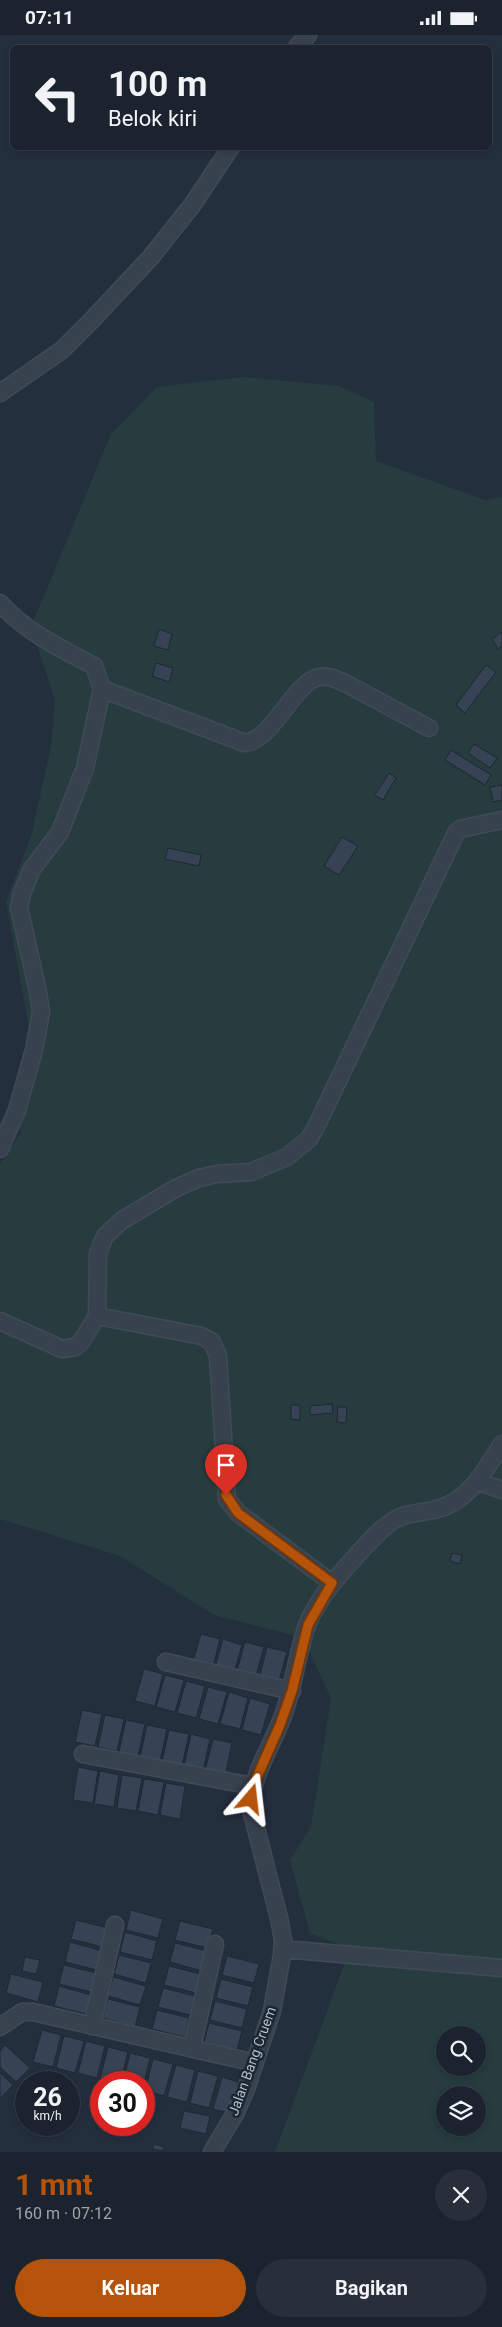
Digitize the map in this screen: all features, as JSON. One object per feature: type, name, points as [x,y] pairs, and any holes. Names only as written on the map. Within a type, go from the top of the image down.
[{"type":"street","points":[[299,45],[308,35]]},
{"type":"street","points":[[0,393],[62,350],[151,257],[193,204],[228,150]]},
{"type":"street","points":[[0,603],[11,616],[42,638],[94,666],[102,689],[85,768],[60,832],[32,869],[20,900],[19,907],[41,1012],[34,1050],[17,1111],[0,1149]]},
{"type":"street","points":[[102,689],[245,743],[253,742],[266,730],[306,684],[319,677],[330,678],[345,683],[429,728]]},
{"type":"street","points":[[0,1321],[62,1349],[68,1349],[81,1342],[97,1316],[98,1253],[105,1236],[121,1221],[176,1188],[199,1178],[217,1174],[251,1172],[288,1157],[309,1139],[456,833],[460,829],[502,820]]},
{"type":"street","points":[[97,1316],[202,1336],[212,1342],[218,1356],[221,1380],[226,1495],[234,1508],[332,1583]]},
{"type":"street","name":"Jalan Bang Cruem","points":[[212,2152],[236,2113],[272,2011],[282,1949],[279,1918],[252,1813],[251,1799],[253,1786],[280,1725],[292,1691],[308,1625],[332,1583],[362,1550],[395,1519],[439,1509],[460,1498],[484,1474],[502,1444]]},
{"type":"street","points":[[477,1481],[502,1489]]},
{"type":"street","points":[[166,1662],[292,1691]]},
{"type":"street","points":[[83,1753],[253,1786]]},
{"type":"street","points":[[92,2026],[115,1925]]},
{"type":"street","points":[[192,2048],[215,1944]]},
{"type":"street","points":[[282,1949],[502,1968]]},
{"type":"street","points":[[0,2027],[15,2015],[22,2012],[33,2012],[255,2063]]},
{"type":"green space","points":[[242,377],[339,386],[374,402],[376,461],[485,500],[502,497],[502,2152],[275,2152],[350,1949],[310,1933],[290,1860],[311,1827],[331,1698],[303,1638],[214,1615],[120,1556],[0,1519],[0,1163],[21,1133],[17,1110],[31,1039],[6,902],[32,833],[51,746],[55,700],[31,627],[111,434],[157,387]]},
{"type":"building","points":[[159,629],[172,634],[168,650],[154,646]]},
{"type":"building","points":[[502,632],[502,646],[498,649],[492,639]]},
{"type":"building","points":[[156,663],[173,668],[169,682],[152,676]]},
{"type":"building","points":[[486,665],[496,672],[465,713],[456,705]]},
{"type":"building","points":[[474,744],[497,758],[490,768],[468,753]]},
{"type":"building","points":[[451,750],[491,775],[485,785],[445,760]]},
{"type":"building","points":[[389,773],[396,778],[383,800],[375,795]]},
{"type":"building","points":[[502,785],[502,800],[493,802],[490,787]]},
{"type":"building","points":[[342,837],[358,846],[339,875],[324,866]]},
{"type":"building","points":[[168,848],[201,855],[199,866],[165,859]]},
{"type":"building","points":[[332,1404],[333,1413],[310,1415],[310,1406]]},
{"type":"building","points":[[291,1405],[300,1405],[300,1420],[291,1419]]},
{"type":"building","points":[[338,1407],[347,1407],[346,1423],[337,1422]]},
{"type":"building","points":[[452,1553],[462,1555],[460,1564],[450,1561]]},
{"type":"building","points":[[201,1634],[220,1639],[212,1671],[192,1665]]},
{"type":"building","points":[[223,1639],[242,1645],[233,1677],[214,1671]]},
{"type":"building","points":[[245,1642],[264,1647],[255,1679],[236,1674]]},
{"type":"building","points":[[267,1647],[287,1652],[278,1684],[259,1679]]},
{"type":"building","points":[[144,1669],[163,1674],[155,1706],[135,1701]]},
{"type":"building","points":[[165,1675],[184,1680],[175,1712],[156,1707]]},
{"type":"building","points":[[186,1681],[205,1686],[196,1718],[177,1713]]},
{"type":"building","points":[[208,1687],[227,1692],[218,1724],[199,1719]]},
{"type":"building","points":[[229,1692],[248,1698],[240,1729],[220,1724]]},
{"type":"building","points":[[250,1698],[270,1704],[261,1735],[242,1730]]},
{"type":"building","points":[[82,1710],[102,1714],[95,1746],[75,1742]]},
{"type":"building","points":[[105,1715],[124,1719],[117,1751],[98,1747]]},
{"type":"building","points":[[126,1720],[145,1724],[138,1756],[119,1752]]},
{"type":"building","points":[[147,1725],[167,1729],[160,1761],[140,1757]]},
{"type":"building","points":[[169,1730],[189,1734],[182,1766],[162,1762]]},
{"type":"building","points":[[191,1734],[210,1739],[203,1771],[184,1766]]},
{"type":"building","points":[[213,1739],[232,1743],[225,1776],[205,1771]]},
{"type":"building","points":[[78,1767],[98,1771],[93,1803],[73,1800]]},
{"type":"building","points":[[100,1771],[119,1775],[114,1807],[94,1804]]},
{"type":"building","points":[[122,1775],[142,1778],[136,1811],[117,1808]]},
{"type":"building","points":[[144,1779],[164,1782],[158,1815],[138,1811]]},
{"type":"building","points":[[166,1783],[185,1786],[180,1819],[160,1815]]},
{"type":"building","points":[[131,1910],[163,1919],[158,1938],[126,1930]]},
{"type":"building","points":[[76,1920],[108,1928],[103,1947],[71,1939]]},
{"type":"building","points":[[180,1921],[213,1929],[208,1948],[175,1940]]},
{"type":"building","points":[[125,1932],[157,1941],[152,1960],[120,1952]]},
{"type":"building","points":[[70,1942],[102,1951],[97,1970],[65,1962]]},
{"type":"building","points":[[175,1943],[207,1951],[202,1971],[170,1962]]},
{"type":"building","points":[[119,1955],[151,1963],[146,1983],[114,1974]]},
{"type":"building","points":[[227,1956],[259,1964],[254,1983],[222,1975]]},
{"type":"building","points":[[25,1957],[40,1960],[36,1974],[22,1971]]},
{"type":"building","points":[[64,1965],[96,1973],[91,1992],[59,1984]]},
{"type":"building","points":[[169,1966],[201,1974],[196,1993],[164,1985]]},
{"type":"building","points":[[11,1974],[43,1982],[38,2002],[6,1993]]},
{"type":"building","points":[[113,1977],[146,1986],[140,2005],[108,1996]]},
{"type":"building","points":[[221,1979],[253,1987],[248,2006],[216,1998]]},
{"type":"building","points":[[59,1986],[91,1995],[86,2014],[54,2006]]},
{"type":"building","points":[[163,1988],[195,1996],[190,2015],[158,2007]]},
{"type":"building","points":[[108,1999],[140,2007],[135,2027],[103,2018]]},
{"type":"building","points":[[215,2001],[247,2009],[242,2028],[210,2020]]},
{"type":"building","points":[[157,2010],[189,2018],[185,2037],[152,2029]]},
{"type":"building","points":[[209,2023],[242,2031],[237,2050],[204,2042]]},
{"type":"building","points":[[42,2030],[61,2035],[53,2067],[33,2062]]},
{"type":"building","points":[[64,2036],[84,2041],[76,2071],[56,2068]]},
{"type":"building","points":[[86,2041],[105,2046],[99,2071],[90,2071],[90,2076],[80,2074],[78,2071]]},
{"type":"building","points":[[5,2045],[30,2068],[27,2071],[15,2071],[15,2081],[0,2067],[0,2051]]},
{"type":"building","points":[[108,2047],[128,2052],[123,2071],[102,2071]]},
{"type":"building","points":[[130,2053],[150,2058],[147,2071],[126,2071]]},
{"type":"building","points":[[153,2059],[173,2064],[164,2096],[155,2094],[155,2071],[150,2071]]},
{"type":"building","points":[[176,2065],[195,2070],[187,2102],[167,2097]]},
{"type":"building","points":[[198,2071],[218,2076],[209,2108],[190,2103]]},
{"type":"building","points":[[0,2073],[13,2085],[0,2099]]},
{"type":"building","points":[[222,2077],[241,2083],[233,2114],[213,2109]]},
{"type":"building","points":[[184,2111],[210,2116],[206,2134],[180,2128]]},
{"type":"building","points":[[154,2144],[164,2147],[163,2151],[153,2149]]},
{"type":"route","points":[[226,1495],[229,1503],[238,1513],[332,1583],[315,1609],[308,1625],[302,1643],[292,1691],[280,1725],[253,1786],[251,1799]]}]
